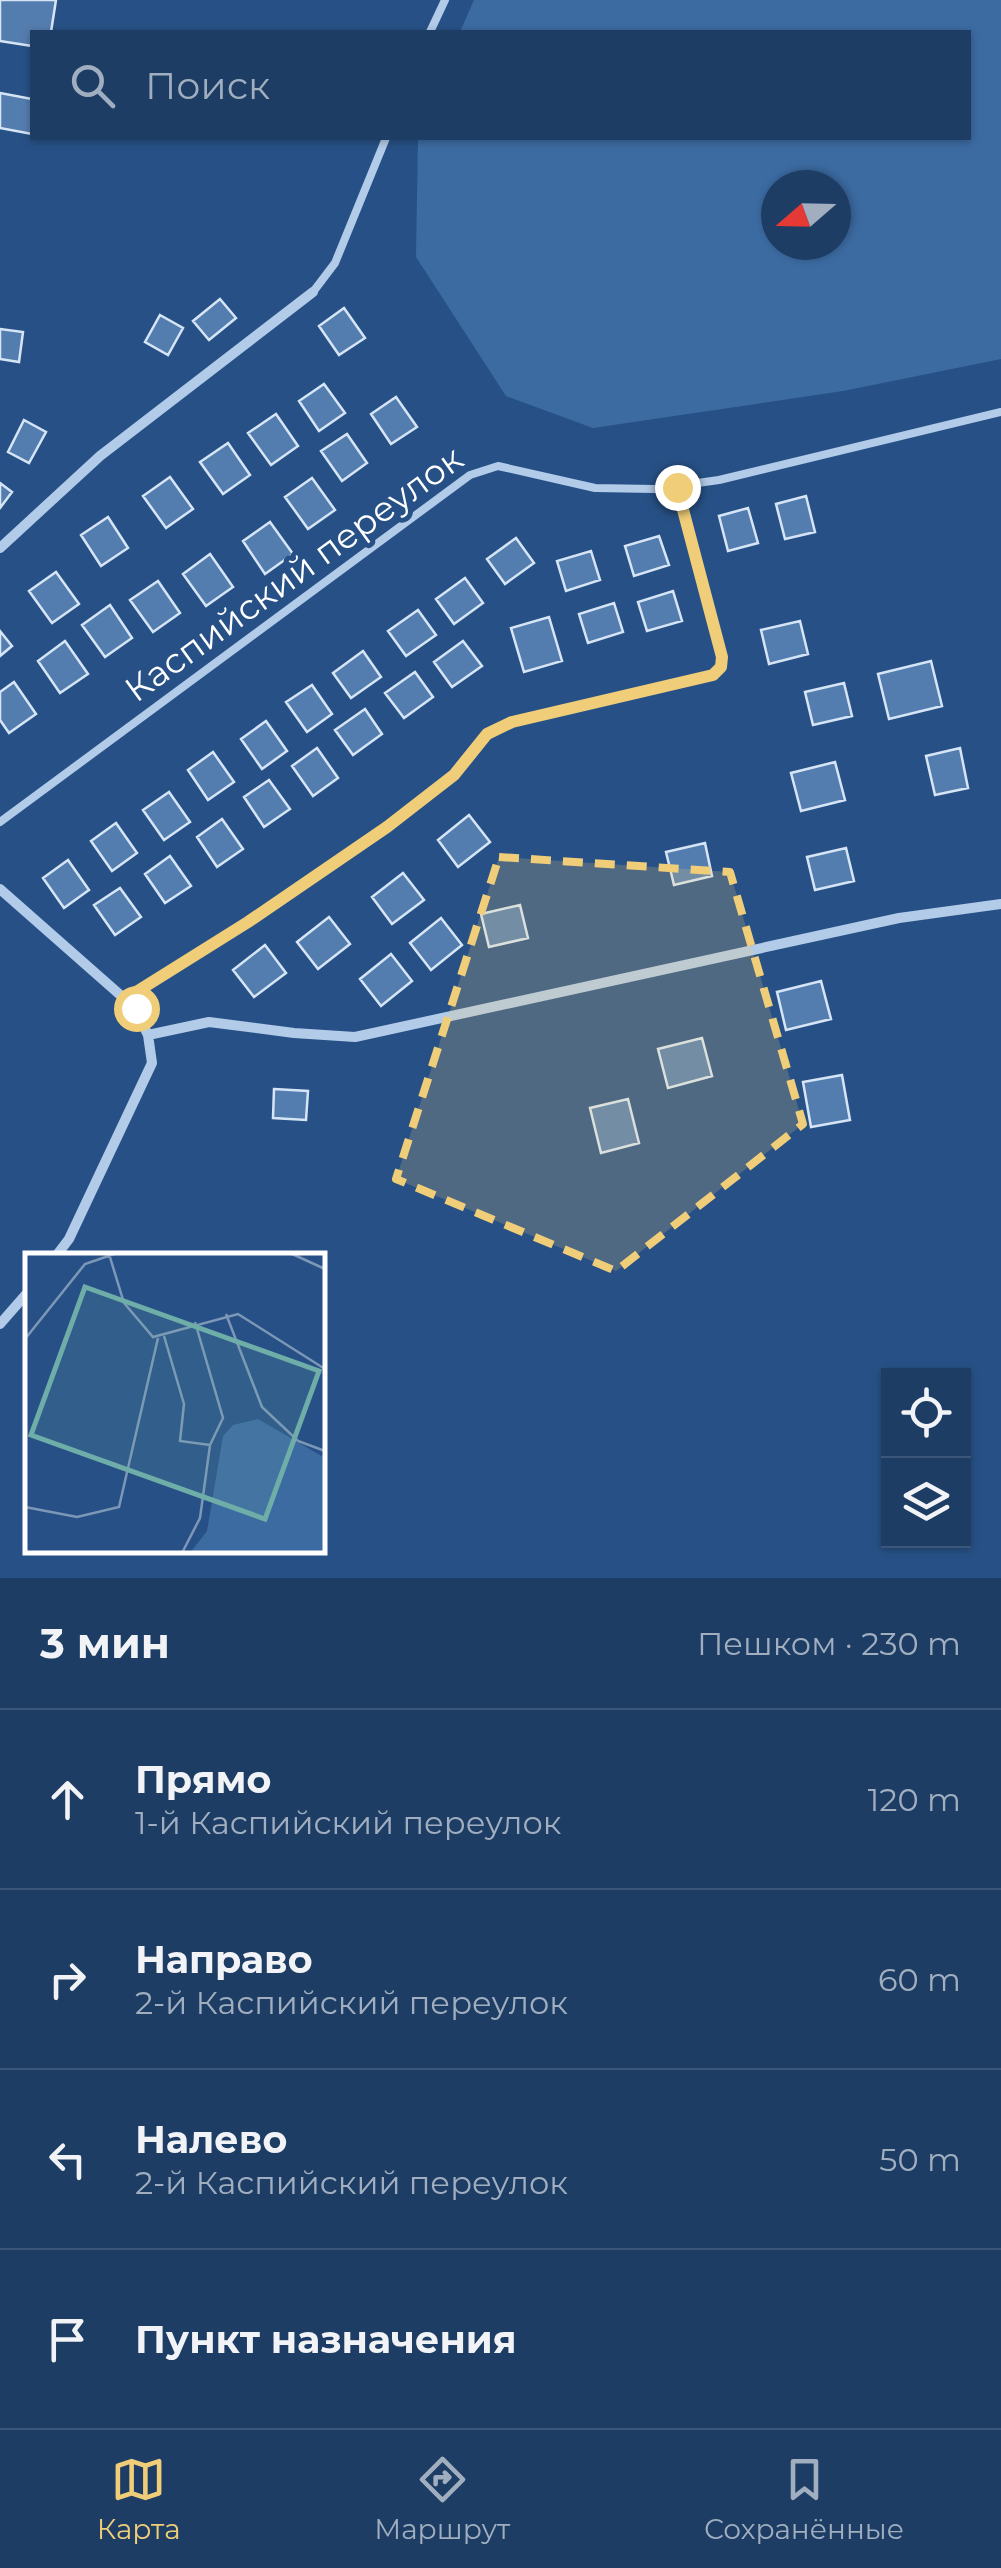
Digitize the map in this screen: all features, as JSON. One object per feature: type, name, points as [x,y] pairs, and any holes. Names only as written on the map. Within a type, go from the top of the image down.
[{"type":"street","points":[[0,548],[100,456],[313,292]]},
{"type":"street","points":[[0,888],[136,1008],[148,1035],[152,1063],[69,1239],[58,1253]]},
{"type":"street","points":[[148,1035],[209,1022],[355,1037],[898,918],[1001,904]]},
{"type":"street","points":[[0,1324],[25,1295]]},
{"type":"lane","points":[[431,30],[444,0]]},
{"type":"lane","points":[[313,292],[335,263],[385,140]]},
{"type":"lane","name":"Каспийский переулок","points":[[0,822],[470,475],[498,466],[595,488],[677,487],[1001,412]]},
{"type":"lane","points":[[125,999],[248,922],[387,827],[454,775],[487,734],[512,722],[713,675],[721,667],[722,657],[677,487]]},
{"type":"highlighted area","points":[[499,857],[730,872],[803,1124],[616,1271],[396,1179]]},
{"type":"shaded area","points":[[474,0],[1001,0],[1001,359],[843,391],[593,428],[506,396],[416,257],[418,140],[971,140],[971,30],[461,30]]},
{"type":"building","points":[[0,0],[56,0],[51,30],[30,30],[30,46],[0,41]]},
{"type":"building","points":[[0,93],[30,99],[30,134],[0,128]]},
{"type":"building","points":[[220,299],[236,318],[209,340],[193,321]]},
{"type":"building","points":[[344,308],[365,338],[339,355],[319,326]]},
{"type":"building","points":[[160,315],[183,328],[168,355],[145,342]]},
{"type":"building","points":[[0,329],[23,332],[19,362],[0,359]]},
{"type":"building","points":[[324,384],[345,413],[319,431],[299,401]]},
{"type":"building","points":[[396,397],[417,427],[391,444],[371,414]]},
{"type":"building","points":[[276,414],[298,446],[271,465],[248,433]]},
{"type":"building","points":[[24,420],[46,432],[29,463],[8,452]]},
{"type":"building","points":[[347,434],[367,463],[342,481],[321,451]]},
{"type":"building","points":[[228,443],[250,475],[223,494],[200,462]]},
{"type":"building","points":[[170,477],[193,509],[166,528],[143,496]]},
{"type":"building","points":[[312,478],[335,510],[308,529],[285,497]]},
{"type":"building","points":[[0,483],[12,492],[0,508]]},
{"type":"building","points":[[806,496],[815,532],[785,539],[776,504]]},
{"type":"building","points":[[748,508],[758,543],[728,551],[719,516]]},
{"type":"building","points":[[108,517],[128,548],[101,566],[81,535]]},
{"type":"building","points":[[270,522],[293,554],[265,574],[243,541]]},
{"type":"building","points":[[659,536],[669,565],[634,576],[625,546]]},
{"type":"building","points":[[516,538],[534,563],[505,584],[487,559]]},
{"type":"building","points":[[591,551],[600,580],[566,591],[557,561]]},
{"type":"building","points":[[210,554],[233,587],[206,606],[183,574]]},
{"type":"building","points":[[56,572],[79,604],[52,623],[29,591]]},
{"type":"building","points":[[465,578],[483,603],[454,624],[436,599]]},
{"type":"building","points":[[158,581],[180,613],[153,632],[130,600]]},
{"type":"building","points":[[673,591],[682,621],[647,631],[638,602]]},
{"type":"building","points":[[614,603],[623,632],[588,643],[579,614]]},
{"type":"building","points":[[110,605],[132,638],[105,657],[82,625]]},
{"type":"building","points":[[418,610],[436,635],[406,656],[388,631]]},
{"type":"building","points":[[549,617],[562,661],[524,672],[511,628]]},
{"type":"building","points":[[800,621],[808,654],[769,664],[761,630]]},
{"type":"building","points":[[0,631],[12,646],[0,656]]},
{"type":"building","points":[[65,641],[88,674],[60,693],[38,661]]},
{"type":"building","points":[[463,641],[482,666],[452,687],[434,662]]},
{"type":"building","points":[[363,651],[381,677],[351,698],[333,673]]},
{"type":"building","points":[[931,661],[942,706],[889,719],[878,674]]},
{"type":"building","points":[[415,672],[433,697],[404,718],[385,693]]},
{"type":"building","points":[[14,682],[36,714],[9,733],[0,720],[0,692]]},
{"type":"building","points":[[844,683],[852,716],[813,725],[805,692]]},
{"type":"building","points":[[312,685],[332,714],[307,732],[286,702]]},
{"type":"building","points":[[365,709],[382,734],[353,755],[335,730]]},
{"type":"building","points":[[266,721],[287,751],[262,769],[241,739]]},
{"type":"building","points":[[317,748],[338,778],[313,796],[292,766]]},
{"type":"building","points":[[960,748],[968,788],[935,795],[926,756]]},
{"type":"building","points":[[213,752],[234,782],[208,800],[188,770]]},
{"type":"building","points":[[835,762],[845,800],[801,811],[791,773]]},
{"type":"building","points":[[269,780],[290,809],[264,827],[244,797]]},
{"type":"building","points":[[169,792],[190,822],[164,840],[143,810]]},
{"type":"building","points":[[469,815],[490,842],[458,867],[438,840]]},
{"type":"building","points":[[222,819],[243,849],[217,867],[197,837]]},
{"type":"building","points":[[116,823],[137,853],[112,871],[91,841]]},
{"type":"building","points":[[705,843],[712,876],[674,885],[666,852]]},
{"type":"building","points":[[846,848],[854,881],[815,890],[807,857]]},
{"type":"building","points":[[170,856],[191,886],[165,903],[145,874]]},
{"type":"building","points":[[68,860],[89,890],[64,908],[43,878]]},
{"type":"building","points":[[403,873],[424,900],[392,924],[372,897]]},
{"type":"building","points":[[120,888],[141,917],[115,935],[94,905]]},
{"type":"building","points":[[520,905],[528,938],[489,947],[481,914]]},
{"type":"building","points":[[329,917],[350,944],[318,969],[297,942]]},
{"type":"building","points":[[441,918],[462,945],[431,970],[410,943]]},
{"type":"building","points":[[265,945],[286,973],[254,997],[233,970]]},
{"type":"building","points":[[391,954],[412,981],[381,1006],[360,979]]},
{"type":"building","points":[[821,981],[831,1019],[786,1030],[777,992]]},
{"type":"building","points":[[702,1038],[712,1076],[668,1088],[658,1049]]},
{"type":"building","points":[[842,1075],[850,1120],[811,1127],[803,1082]]},
{"type":"building","points":[[274,1089],[308,1091],[306,1120],[273,1118]]},
{"type":"building","points":[[628,1099],[639,1143],[601,1153],[590,1108]]},
{"type":"route","points":[[136,1008],[125,999],[248,922],[387,827],[454,775],[487,734],[512,722],[713,675],[721,667],[722,657],[677,487]]}]
